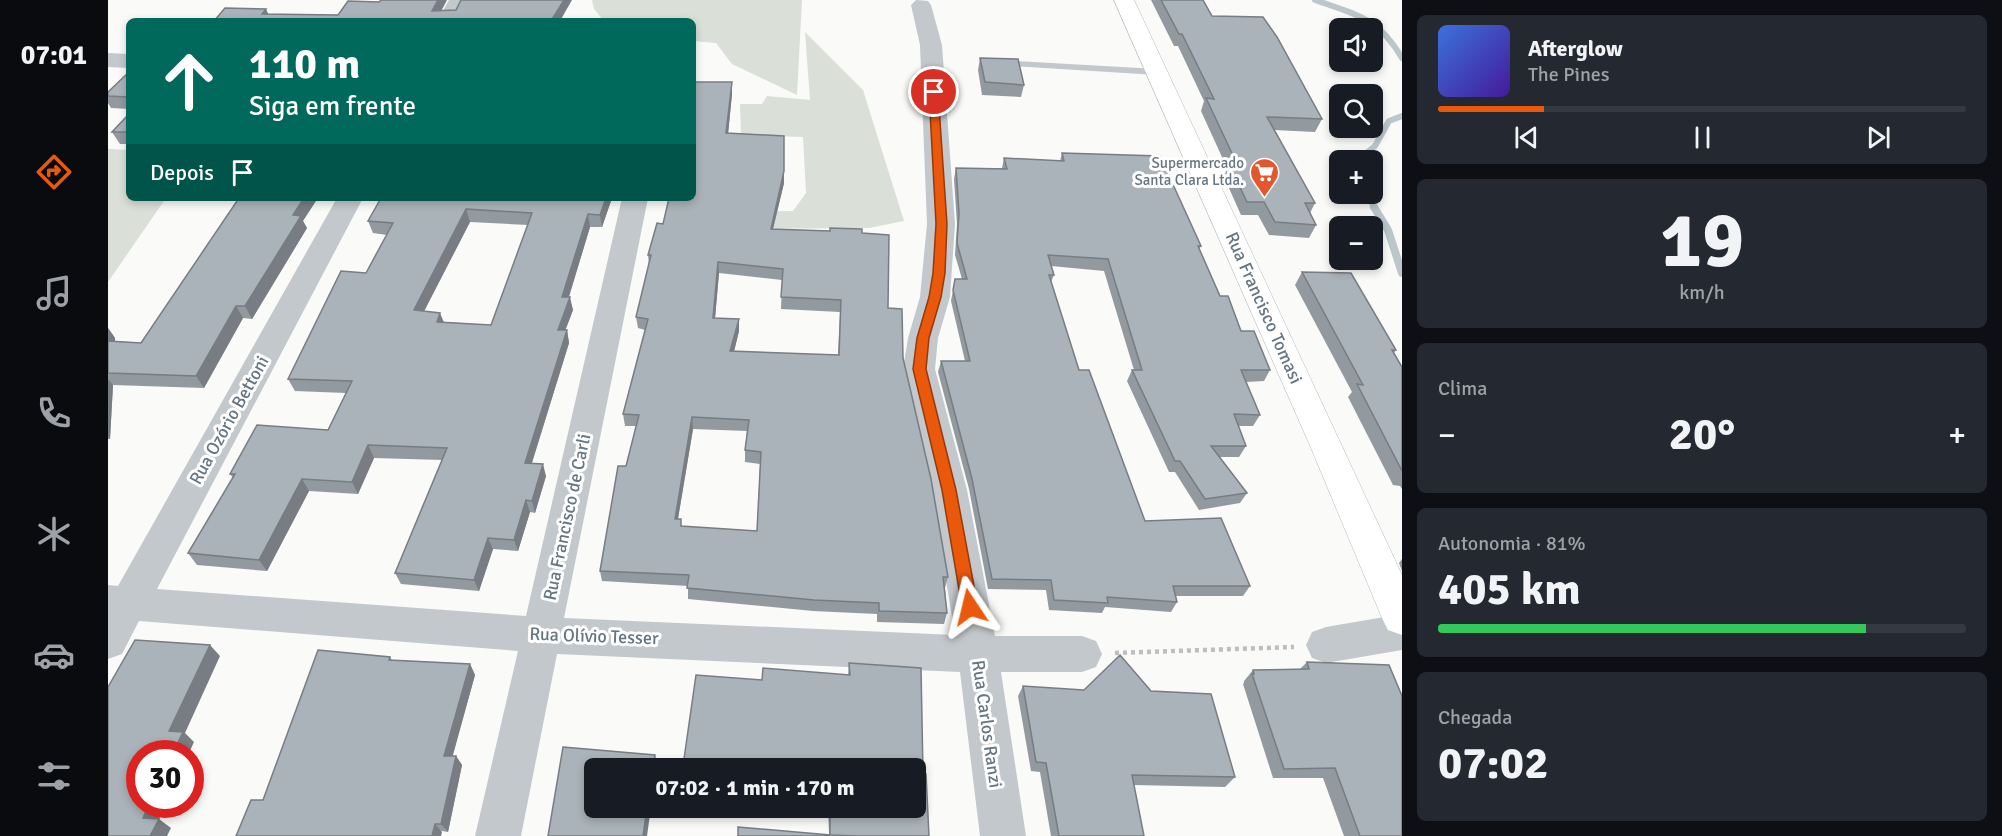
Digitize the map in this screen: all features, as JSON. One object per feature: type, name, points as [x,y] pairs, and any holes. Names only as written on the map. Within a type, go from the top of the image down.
[{"type":"main road","name":"Rua Francisco Tomasi","points":[[1124,0],[1328,448],[1402,618]]},
{"type":"street","points":[[449,18],[459,0]]},
{"type":"street","name":"Rua Carlos Ranzi","points":[[921,5],[931,45],[941,224],[935,297],[923,338],[919,369],[949,490],[978,654],[1003,836]]},
{"type":"street","points":[[108,60],[126,61]]},
{"type":"street","name":"Rua Ozório Bettoni","points":[[108,641],[118,603],[348,201]]},
{"type":"street","name":"Rua Francisco de Carli","points":[[498,836],[634,201]]},
{"type":"street","name":"Rua Olívio Tesser","points":[[118,603],[541,635],[978,654],[1082,654]]},
{"type":"street","points":[[1326,645],[1402,632]]},
{"type":"lane","points":[[994,63],[1157,72]]},
{"type":"path","points":[[1082,654],[1326,645]]},
{"type":"shaded area","points":[[592,0],[802,0],[797,95],[732,64],[716,43],[696,41],[696,18],[602,18],[594,9]]},
{"type":"shaded area","points":[[805,32],[863,90],[904,221],[869,228],[727,229],[730,212],[793,211],[806,193],[803,137],[741,135],[740,104],[762,104],[767,96],[810,100]]},
{"type":"shaded area","points":[[108,149],[126,150],[126,201],[164,201],[108,282]]},
{"type":"building","points":[[381,0],[438,0],[432,11],[456,10],[461,0],[564,0],[553,18],[217,18],[225,8],[266,9],[262,14],[338,15],[348,1],[379,2]]},
{"type":"building","points":[[1161,0],[1203,0],[1212,16],[1263,17],[1277,37],[1322,119],[1267,117],[1315,203],[1305,203],[1316,225],[1275,222],[1264,202],[1247,202],[1229,164],[1237,164],[1206,98],[1214,99],[1182,34],[1179,34]]},
{"type":"building","points":[[980,58],[1018,59],[1024,85],[985,82]]},
{"type":"building","points":[[126,75],[126,97],[108,96],[108,92]]},
{"type":"building","points":[[696,82],[732,82],[726,133],[784,136],[784,171],[771,229],[830,231],[830,228],[862,229],[862,233],[889,235],[888,308],[902,309],[903,358],[931,479],[948,577],[943,577],[947,613],[879,611],[879,603],[814,600],[687,588],[689,575],[600,571],[618,466],[626,466],[639,415],[623,414],[648,319],[636,317],[651,255],[648,255],[657,223],[663,224],[668,201],[696,201]],"holes":[[[718,262],[783,269],[781,297],[841,300],[839,355],[730,351],[739,319],[713,318]],[[692,417],[749,420],[745,450],[761,452],[757,531],[681,526],[681,519],[675,519]]]},
{"type":"building","points":[[126,117],[126,132],[112,132]]},
{"type":"building","points":[[1062,153],[1160,156],[1201,246],[1198,246],[1220,296],[1228,296],[1241,331],[1254,331],[1270,370],[1241,370],[1260,415],[1234,414],[1246,446],[1211,446],[1247,493],[1205,499],[1180,461],[1175,461],[1132,370],[1142,370],[1108,259],[1048,255],[1054,275],[1049,275],[1079,370],[1089,370],[1145,521],[1221,518],[1250,586],[1173,586],[1177,602],[1107,597],[1108,603],[1054,600],[1051,580],[992,579],[972,479],[941,361],[970,361],[953,290],[955,279],[967,279],[957,243],[959,213],[956,168],[1007,169],[1004,158],[1064,161]]},
{"type":"building","points":[[237,201],[302,201],[293,215],[301,216],[245,306],[236,306],[196,376],[108,373],[108,341],[141,343]]},
{"type":"building","points":[[379,201],[605,201],[600,215],[588,214],[562,297],[570,297],[558,330],[567,330],[525,463],[543,464],[532,501],[526,500],[514,540],[488,538],[474,580],[395,573],[447,448],[368,445],[352,482],[302,479],[259,560],[188,553],[235,474],[230,474],[257,425],[328,430],[352,381],[288,379],[341,271],[366,273],[393,223],[368,221]],"holes":[[[466,209],[532,213],[491,325],[437,322],[440,313],[414,310]]]},
{"type":"building","points":[[1302,272],[1351,273],[1396,350],[1392,350],[1402,367],[1402,471],[1357,384],[1363,385]]},
{"type":"building","points":[[135,640],[210,645],[169,731],[183,732],[179,740],[126,740],[126,818],[159,819],[150,836],[108,836],[108,687]]},
{"type":"building","points":[[318,650],[390,657],[389,660],[470,664],[444,756],[456,756],[441,824],[435,824],[432,836],[236,836],[251,800],[263,800]]},
{"type":"building","points":[[1120,655],[1151,691],[1211,694],[1235,777],[1132,775],[1144,836],[1059,836],[1046,763],[1036,762],[1023,686],[1084,690]]},
{"type":"building","points":[[1307,662],[1389,665],[1402,696],[1402,836],[1360,836],[1335,768],[1284,769],[1252,674],[1254,674],[1253,670],[1309,669]]},
{"type":"building","points":[[849,663],[921,668],[923,758],[684,758],[696,675],[762,680],[763,668],[850,675]]},
{"type":"building","points":[[563,747],[655,755],[655,758],[584,758],[584,818],[645,818],[643,836],[548,836]]},
{"type":"building","points":[[926,774],[929,836],[830,835],[830,818],[926,818]]},
{"type":"building","points":[[738,827],[830,835],[830,836],[738,836]]},
{"type":"waterway","points":[[1315,0],[1365,19],[1384,34],[1402,58]]},
{"type":"waterway","points":[[1370,150],[1375,146],[1389,121],[1402,116]]},
{"type":"waterway","points":[[1372,204],[1375,208]]},
{"type":"waterway","points":[[1374,207],[1388,230],[1402,273]]},
{"type":"place","name":"Supermercado Santa Clara Ltda.","points":[[1265,198]]},
{"type":"route","points":[[934,92],[941,224],[939,273],[935,297],[923,338],[919,369],[949,490],[970,607]]}]
